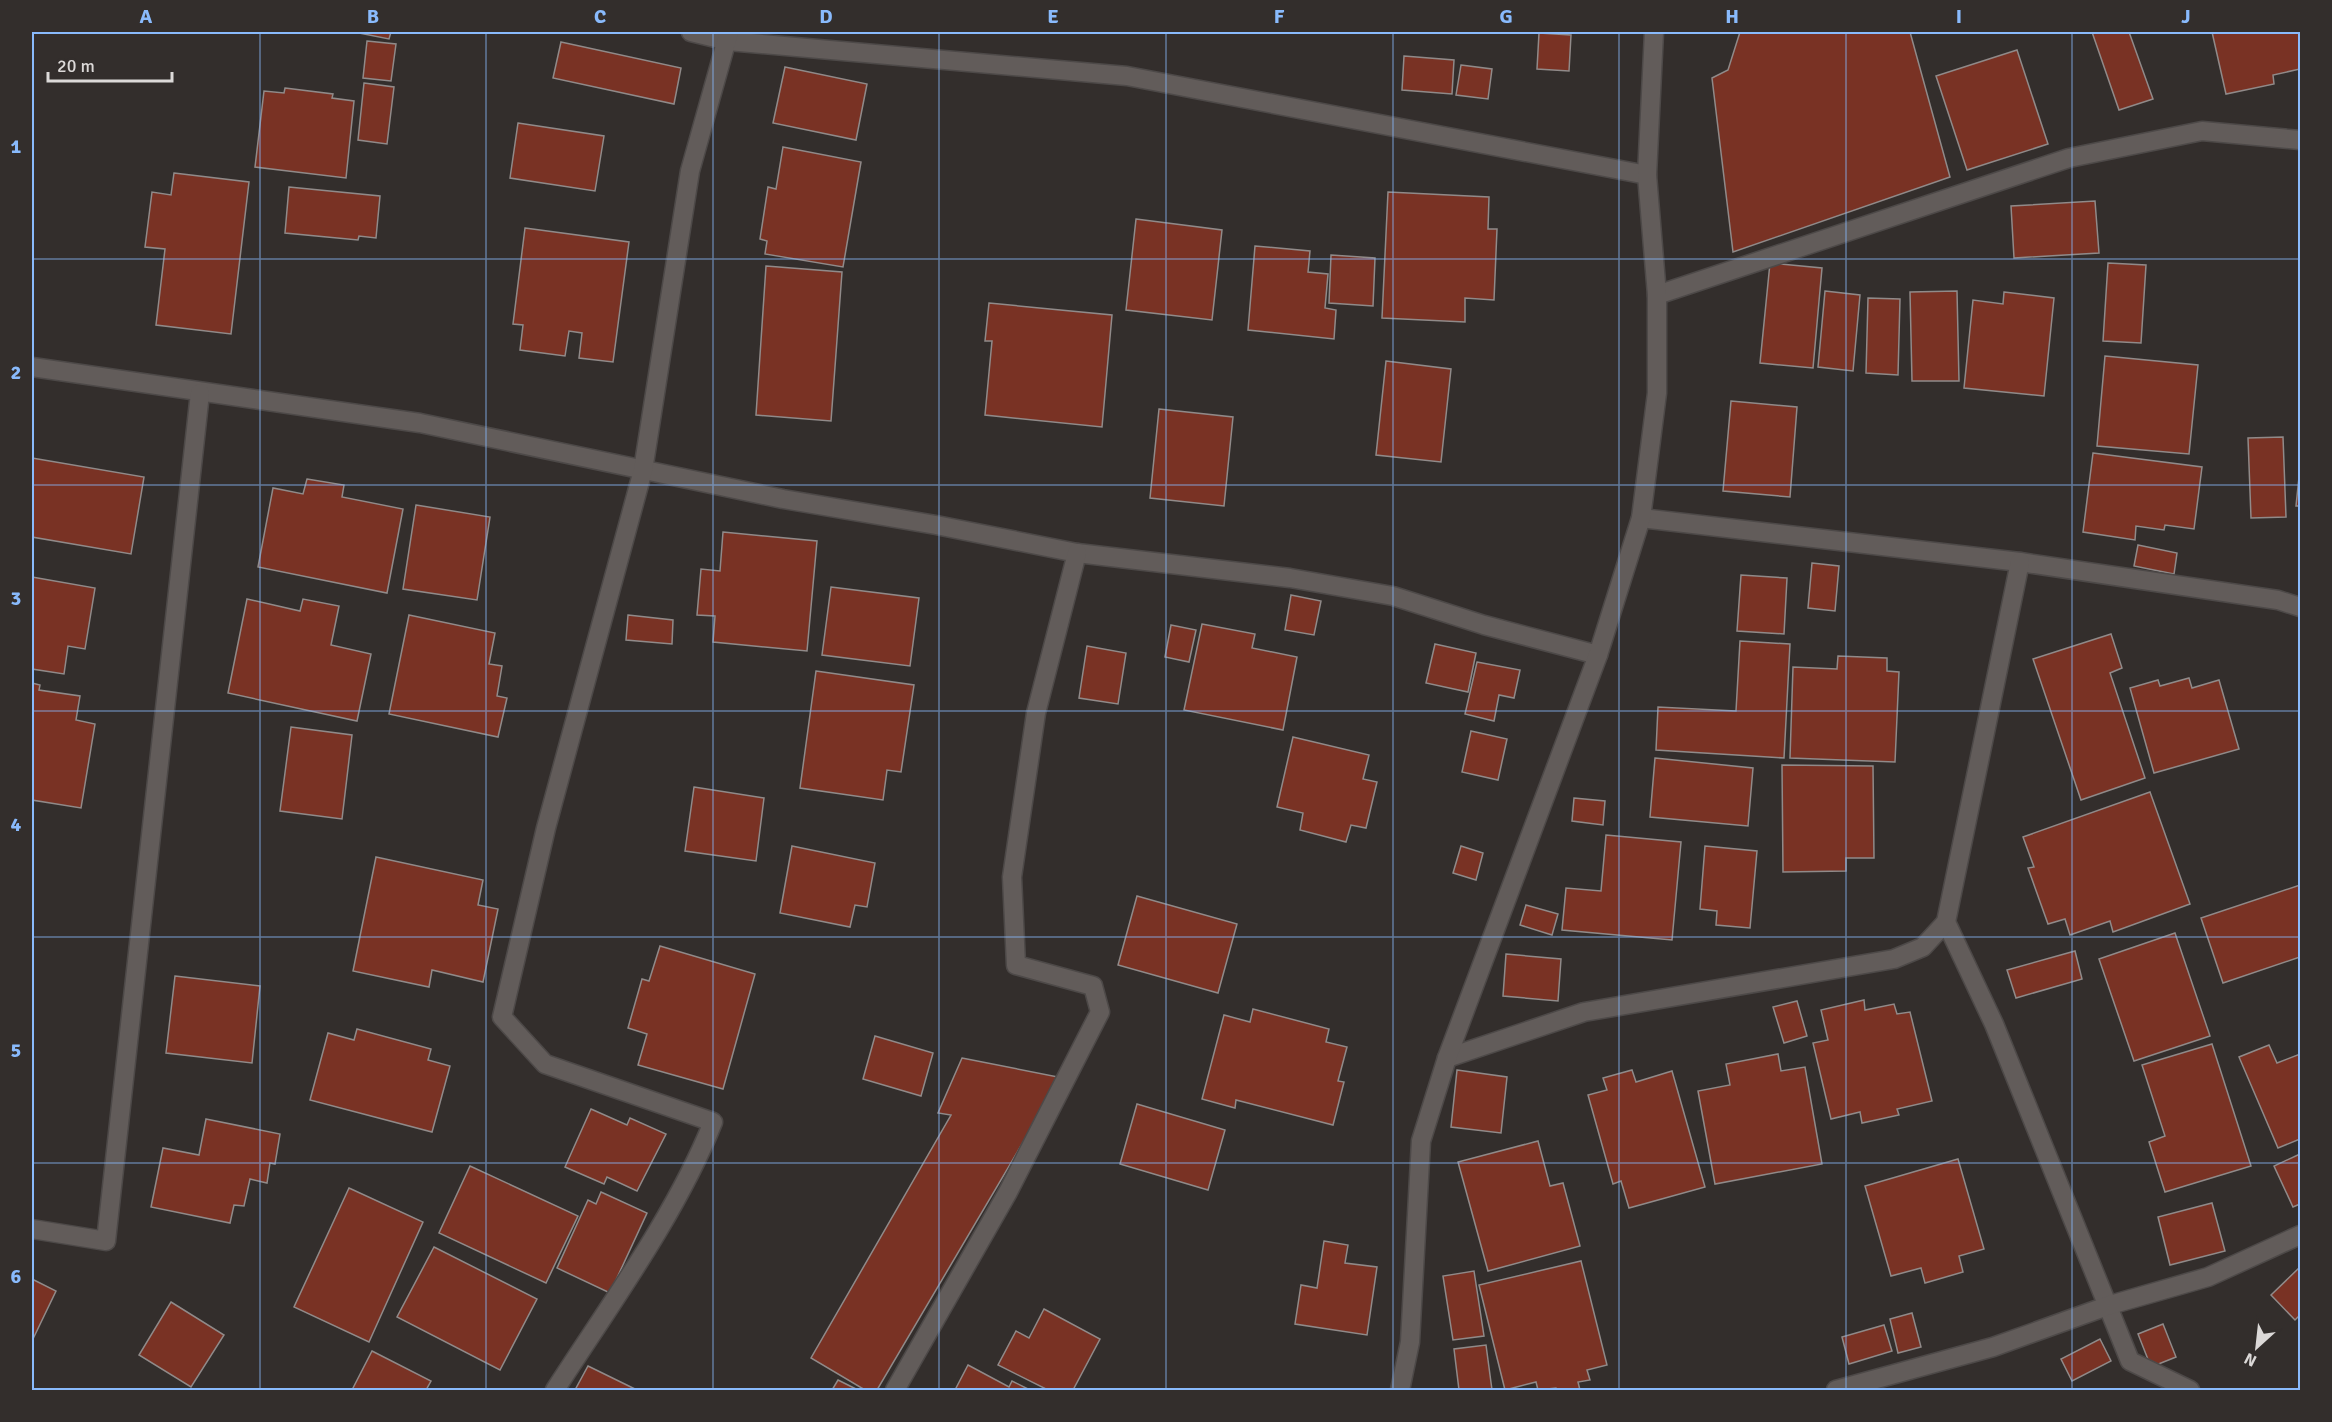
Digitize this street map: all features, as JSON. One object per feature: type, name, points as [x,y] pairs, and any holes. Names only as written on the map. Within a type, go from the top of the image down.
[{"type":"street","points":[[691,32],[1127,76],[1647,175]]},
{"type":"street","points":[[1400,1390],[1410,1342],[1421,1141],[1447,1058],[1598,655],[1641,518],[1657,393],[1657,295],[1647,175],[1654,32]]},
{"type":"street","points":[[555,1390],[643,1252],[702,1150],[713,1122],[545,1064],[502,1017],[546,828],[643,470],[690,171],[728,36]]},
{"type":"street","points":[[1657,295],[2069,158],[2202,131],[2301,140]]},
{"type":"street","points":[[32,367],[420,423],[783,499],[936,525],[1077,553],[1290,578],[1393,596],[1484,625],[1598,655]]},
{"type":"street","points":[[32,1229],[106,1241],[200,393]]},
{"type":"street","points":[[1641,518],[2020,562],[2278,600],[2301,607]]},
{"type":"street","points":[[895,1390],[1008,1192],[1100,1012],[1093,986],[1016,965],[1012,877],[1036,713],[1077,553]]},
{"type":"street","points":[[1447,1058],[1584,1012],[1894,959],[1923,947],[1946,922],[2020,562]]},
{"type":"street","points":[[1946,922],[1995,1024],[2110,1305],[2130,1361],[2190,1390]]},
{"type":"street","points":[[1836,1390],[1994,1347],[2110,1305],[2208,1277],[2301,1235]]},
{"type":"building","points":[[354,32],[391,32],[389,39]]},
{"type":"building","points":[[1740,32],[1910,32],[1950,177],[1733,252],[1712,78],[1728,70]]},
{"type":"building","points":[[2092,32],[2129,32],[2153,99],[2119,110]]},
{"type":"building","points":[[2212,32],[2300,32],[2300,69],[2273,75],[2274,84],[2226,94]]},
{"type":"building","points":[[1539,33],[1571,35],[1569,71],[1537,69]]},
{"type":"building","points":[[367,41],[396,44],[391,81],[363,78]]},
{"type":"building","points":[[561,42],[681,68],[674,104],[553,78]]},
{"type":"building","points":[[2017,50],[2048,144],[1967,170],[1936,76]]},
{"type":"building","points":[[1404,56],[1454,60],[1452,94],[1402,90]]},
{"type":"building","points":[[1461,65],[1492,69],[1488,99],[1456,95]]},
{"type":"building","points":[[785,67],[867,84],[856,140],[773,123]]},
{"type":"building","points":[[364,83],[394,87],[387,144],[358,140]]},
{"type":"building","points":[[285,88],[333,94],[332,98],[354,101],[346,178],[255,167],[264,91],[284,93]]},
{"type":"building","points":[[518,123],[604,136],[595,191],[510,178]]},
{"type":"building","points":[[783,147],[861,162],[843,267],[765,254],[767,241],[760,239],[768,187],[776,189]]},
{"type":"building","points":[[174,173],[249,182],[231,334],[156,325],[165,249],[145,247],[152,192],[171,195]]},
{"type":"building","points":[[289,187],[380,196],[376,238],[359,236],[358,240],[285,233]]},
{"type":"building","points":[[1388,192],[1489,197],[1488,229],[1497,229],[1494,300],[1465,298],[1465,322],[1382,318]]},
{"type":"building","points":[[2095,201],[2099,253],[2014,258],[2011,206]]},
{"type":"building","points":[[1136,219],[1222,230],[1212,320],[1126,310]]},
{"type":"building","points":[[525,228],[629,242],[613,362],[579,358],[582,333],[569,331],[565,356],[520,350],[523,325],[513,324]]},
{"type":"building","points":[[1255,246],[1310,251],[1308,272],[1328,274],[1325,308],[1336,310],[1334,339],[1248,330]]},
{"type":"building","points":[[1331,255],[1375,258],[1373,306],[1329,303]]},
{"type":"building","points":[[1770,263],[1822,268],[1813,368],[1760,363]]},
{"type":"building","points":[[2108,263],[2146,265],[2141,343],[2103,341]]},
{"type":"building","points":[[766,266],[842,272],[831,421],[756,415]]},
{"type":"building","points":[[1825,291],[1860,295],[1853,371],[1818,367]]},
{"type":"building","points":[[1957,291],[1959,381],[1912,381],[1910,292]]},
{"type":"building","points":[[2004,292],[2054,298],[2044,396],[1964,388],[1973,300],[2003,304]]},
{"type":"building","points":[[1868,298],[1900,299],[1898,375],[1866,373]]},
{"type":"building","points":[[989,303],[1112,315],[1102,427],[985,415],[992,341],[985,341]]},
{"type":"building","points":[[2105,356],[2198,365],[2189,454],[2097,446]]},
{"type":"building","points":[[1386,361],[1451,369],[1441,462],[1376,455]]},
{"type":"building","points":[[1731,401],[1797,407],[1790,497],[1723,491]]},
{"type":"building","points":[[1159,409],[1233,417],[1224,506],[1150,498]]},
{"type":"building","points":[[2283,437],[2286,517],[2251,518],[2248,438]]},
{"type":"building","points":[[2093,453],[2202,467],[2194,529],[2165,525],[2164,530],[2136,526],[2135,540],[2083,532]]},
{"type":"building","points":[[32,458],[144,477],[131,554],[32,537]]},
{"type":"building","points":[[2299,477],[2300,506],[2296,506]]},
{"type":"building","points":[[307,479],[344,485],[342,497],[403,509],[387,593],[258,567],[273,488],[303,494]]},
{"type":"building","points":[[416,505],[490,517],[477,600],[403,589]]},
{"type":"building","points":[[723,532],[817,541],[807,651],[713,642],[715,616],[697,615],[701,569],[720,571]]},
{"type":"building","points":[[2138,545],[2177,553],[2174,574],[2134,566]]},
{"type":"building","points":[[1812,563],[1839,566],[1835,611],[1808,608]]},
{"type":"building","points":[[1741,575],[1787,578],[1784,634],[1737,631]]},
{"type":"building","points":[[32,577],[95,588],[85,649],[68,646],[64,674],[32,669]]},
{"type":"building","points":[[831,587],[919,598],[910,666],[822,655]]},
{"type":"building","points":[[1291,595],[1321,601],[1314,635],[1285,630]]},
{"type":"building","points":[[247,599],[300,611],[303,599],[339,606],[331,645],[371,654],[357,721],[228,693]]},
{"type":"building","points":[[409,615],[495,633],[489,664],[502,666],[497,696],[507,698],[498,737],[389,714]]},
{"type":"building","points":[[628,615],[673,620],[672,644],[626,640]]},
{"type":"building","points":[[1202,624],[1255,634],[1252,648],[1297,657],[1283,730],[1184,710]]},
{"type":"building","points":[[1171,625],[1196,630],[1189,662],[1165,657]]},
{"type":"building","points":[[2111,634],[2122,668],[2110,673],[2145,778],[2081,800],[2033,659]]},
{"type":"building","points":[[1740,641],[1790,644],[1784,758],[1656,750],[1658,707],[1736,711]]},
{"type":"building","points":[[1435,644],[1476,653],[1468,692],[1426,683]]},
{"type":"building","points":[[1087,646],[1126,653],[1118,704],[1079,698]]},
{"type":"building","points":[[1838,656],[1887,658],[1887,671],[1899,672],[1895,762],[1790,758],[1793,667],[1837,669]]},
{"type":"building","points":[[1477,662],[1520,670],[1514,698],[1499,695],[1494,721],[1465,714]]},
{"type":"building","points":[[816,671],[914,685],[901,772],[887,770],[883,800],[800,788]]},
{"type":"building","points":[[2189,678],[2192,688],[2219,680],[2239,749],[2154,773],[2130,688],[2158,680],[2160,686]]},
{"type":"building","points":[[32,683],[40,685],[39,690],[80,696],[76,720],[95,724],[81,808],[32,800]]},
{"type":"building","points":[[291,727],[352,735],[342,819],[280,811]]},
{"type":"building","points":[[1471,731],[1507,739],[1498,780],[1462,772]]},
{"type":"building","points":[[1293,737],[1369,755],[1363,779],[1377,782],[1366,828],[1351,825],[1346,842],[1300,830],[1303,813],[1277,807]]},
{"type":"building","points":[[1655,758],[1753,768],[1748,826],[1650,817]]},
{"type":"building","points":[[1782,765],[1873,766],[1874,858],[1846,858],[1846,871],[1783,872]]},
{"type":"building","points":[[694,787],[764,798],[756,861],[685,851]]},
{"type":"building","points":[[2150,792],[2190,904],[2113,932],[2110,921],[2070,935],[2065,919],[2048,924],[2028,868],[2034,867],[2023,837]]},
{"type":"building","points":[[1574,798],[1605,801],[1603,825],[1572,821]]},
{"type":"building","points":[[1606,835],[1681,842],[1672,940],[1562,930],[1566,888],[1601,891]]},
{"type":"building","points":[[792,846],[875,863],[867,907],[855,905],[850,927],[780,913]]},
{"type":"building","points":[[1461,846],[1483,853],[1476,880],[1453,873]]},
{"type":"building","points":[[1705,846],[1757,851],[1750,928],[1716,925],[1717,911],[1700,909]]},
{"type":"building","points":[[376,857],[483,880],[478,905],[498,909],[483,982],[432,970],[429,987],[353,971]]},
{"type":"building","points":[[2300,885],[2300,957],[2223,983],[2201,918]]},
{"type":"building","points":[[1137,896],[1237,924],[1218,993],[1118,965]]},
{"type":"building","points":[[1526,905],[1558,914],[1552,935],[1520,925]]},
{"type":"building","points":[[2175,933],[2210,1036],[2134,1061],[2099,959]]},
{"type":"building","points":[[660,946],[755,974],[723,1089],[638,1065],[647,1034],[628,1028],[642,979],[649,981]]},
{"type":"building","points":[[2075,951],[2082,979],[2016,998],[2007,970]]},
{"type":"building","points":[[1506,954],[1561,959],[1558,1001],[1503,996]]},
{"type":"building","points":[[175,976],[260,986],[252,1063],[166,1053]]},
{"type":"building","points":[[1864,1000],[1865,1010],[1894,1004],[1897,1014],[1910,1012],[1932,1101],[1897,1109],[1899,1115],[1862,1123],[1860,1112],[1831,1119],[1813,1043],[1828,1040],[1821,1010]]},
{"type":"building","points":[[1797,1001],[1807,1036],[1784,1043],[1773,1007]]},
{"type":"building","points":[[1253,1009],[1329,1029],[1326,1042],[1347,1047],[1338,1081],[1344,1082],[1333,1125],[1236,1100],[1235,1108],[1202,1099],[1224,1015],[1250,1022]]},
{"type":"building","points":[[357,1029],[431,1049],[428,1060],[450,1066],[432,1132],[310,1100],[328,1033],[354,1040]]},
{"type":"building","points":[[875,1036],[933,1053],[921,1096],[863,1079]]},
{"type":"building","points":[[2212,1044],[2251,1166],[2165,1192],[2149,1142],[2165,1136],[2142,1065]]},
{"type":"building","points":[[2269,1045],[2277,1063],[2300,1054],[2300,1139],[2278,1148],[2239,1057]]},
{"type":"building","points":[[1778,1054],[1781,1071],[1805,1067],[1822,1164],[1715,1184],[1698,1091],[1730,1085],[1726,1064]]},
{"type":"building","points":[[962,1058],[1058,1077],[1028,1134],[877,1390],[865,1390],[811,1358],[951,1115],[938,1113]]},
{"type":"building","points":[[1457,1070],[1507,1077],[1501,1133],[1451,1127]]},
{"type":"building","points":[[1632,1070],[1636,1082],[1672,1071],[1705,1187],[1629,1208],[1621,1181],[1613,1184],[1588,1095],[1607,1090],[1603,1078]]},
{"type":"building","points":[[1137,1104],[1225,1130],[1208,1190],[1120,1164]]},
{"type":"building","points":[[591,1109],[627,1125],[630,1118],[666,1134],[637,1191],[607,1177],[604,1184],[565,1167]]},
{"type":"building","points":[[206,1119],[280,1134],[275,1164],[270,1163],[267,1183],[250,1179],[244,1206],[234,1205],[230,1223],[151,1207],[163,1148],[199,1155]]},
{"type":"building","points":[[1538,1141],[1550,1186],[1563,1183],[1580,1246],[1488,1271],[1458,1162]]},
{"type":"building","points":[[2300,1154],[2300,1204],[2293,1207],[2274,1166]]},
{"type":"building","points":[[1958,1159],[1984,1249],[1959,1256],[1963,1272],[1925,1283],[1921,1268],[1891,1276],[1865,1186]]},
{"type":"building","points":[[470,1166],[578,1216],[546,1283],[439,1233]]},
{"type":"building","points":[[349,1188],[423,1222],[369,1342],[294,1307]]},
{"type":"building","points":[[601,1192],[647,1213],[610,1293],[557,1268],[588,1200],[596,1204]]},
{"type":"building","points":[[2212,1203],[2225,1251],[2170,1265],[2158,1217]]},
{"type":"building","points":[[1324,1241],[1348,1245],[1345,1263],[1377,1267],[1367,1335],[1295,1324],[1301,1285],[1317,1288]]},
{"type":"building","points":[[434,1247],[537,1299],[500,1370],[397,1317]]},
{"type":"building","points":[[1581,1261],[1607,1365],[1587,1370],[1590,1380],[1578,1382],[1580,1390],[1557,1390],[1556,1388],[1538,1390],[1536,1382],[1505,1390],[1479,1285]]},
{"type":"building","points":[[2300,1267],[2300,1315],[2295,1320],[2271,1295]]},
{"type":"building","points":[[1474,1271],[1484,1336],[1453,1340],[1443,1276]]},
{"type":"building","points":[[32,1279],[56,1291],[32,1341]]},
{"type":"building","points":[[171,1302],[224,1335],[191,1387],[139,1355]]},
{"type":"building","points":[[1044,1309],[1100,1339],[1073,1390],[1048,1390],[998,1365],[1016,1331],[1029,1338]]},
{"type":"building","points":[[1912,1313],[1921,1347],[1898,1353],[1890,1319]]},
{"type":"building","points":[[2163,1324],[2176,1357],[2151,1367],[2138,1334]]},
{"type":"building","points":[[1884,1325],[1892,1351],[1849,1364],[1842,1337]]},
{"type":"building","points":[[2100,1339],[2111,1361],[2072,1381],[2061,1359]]},
{"type":"building","points":[[1486,1345],[1492,1390],[1459,1390],[1454,1349]]},
{"type":"building","points":[[372,1351],[431,1381],[426,1390],[352,1390]]},
{"type":"building","points":[[968,1365],[1009,1387],[1012,1381],[1030,1390],[955,1390]]},
{"type":"building","points":[[588,1366],[637,1390],[575,1390]]},
{"type":"building","points":[[838,1380],[858,1390],[832,1390]]}]
